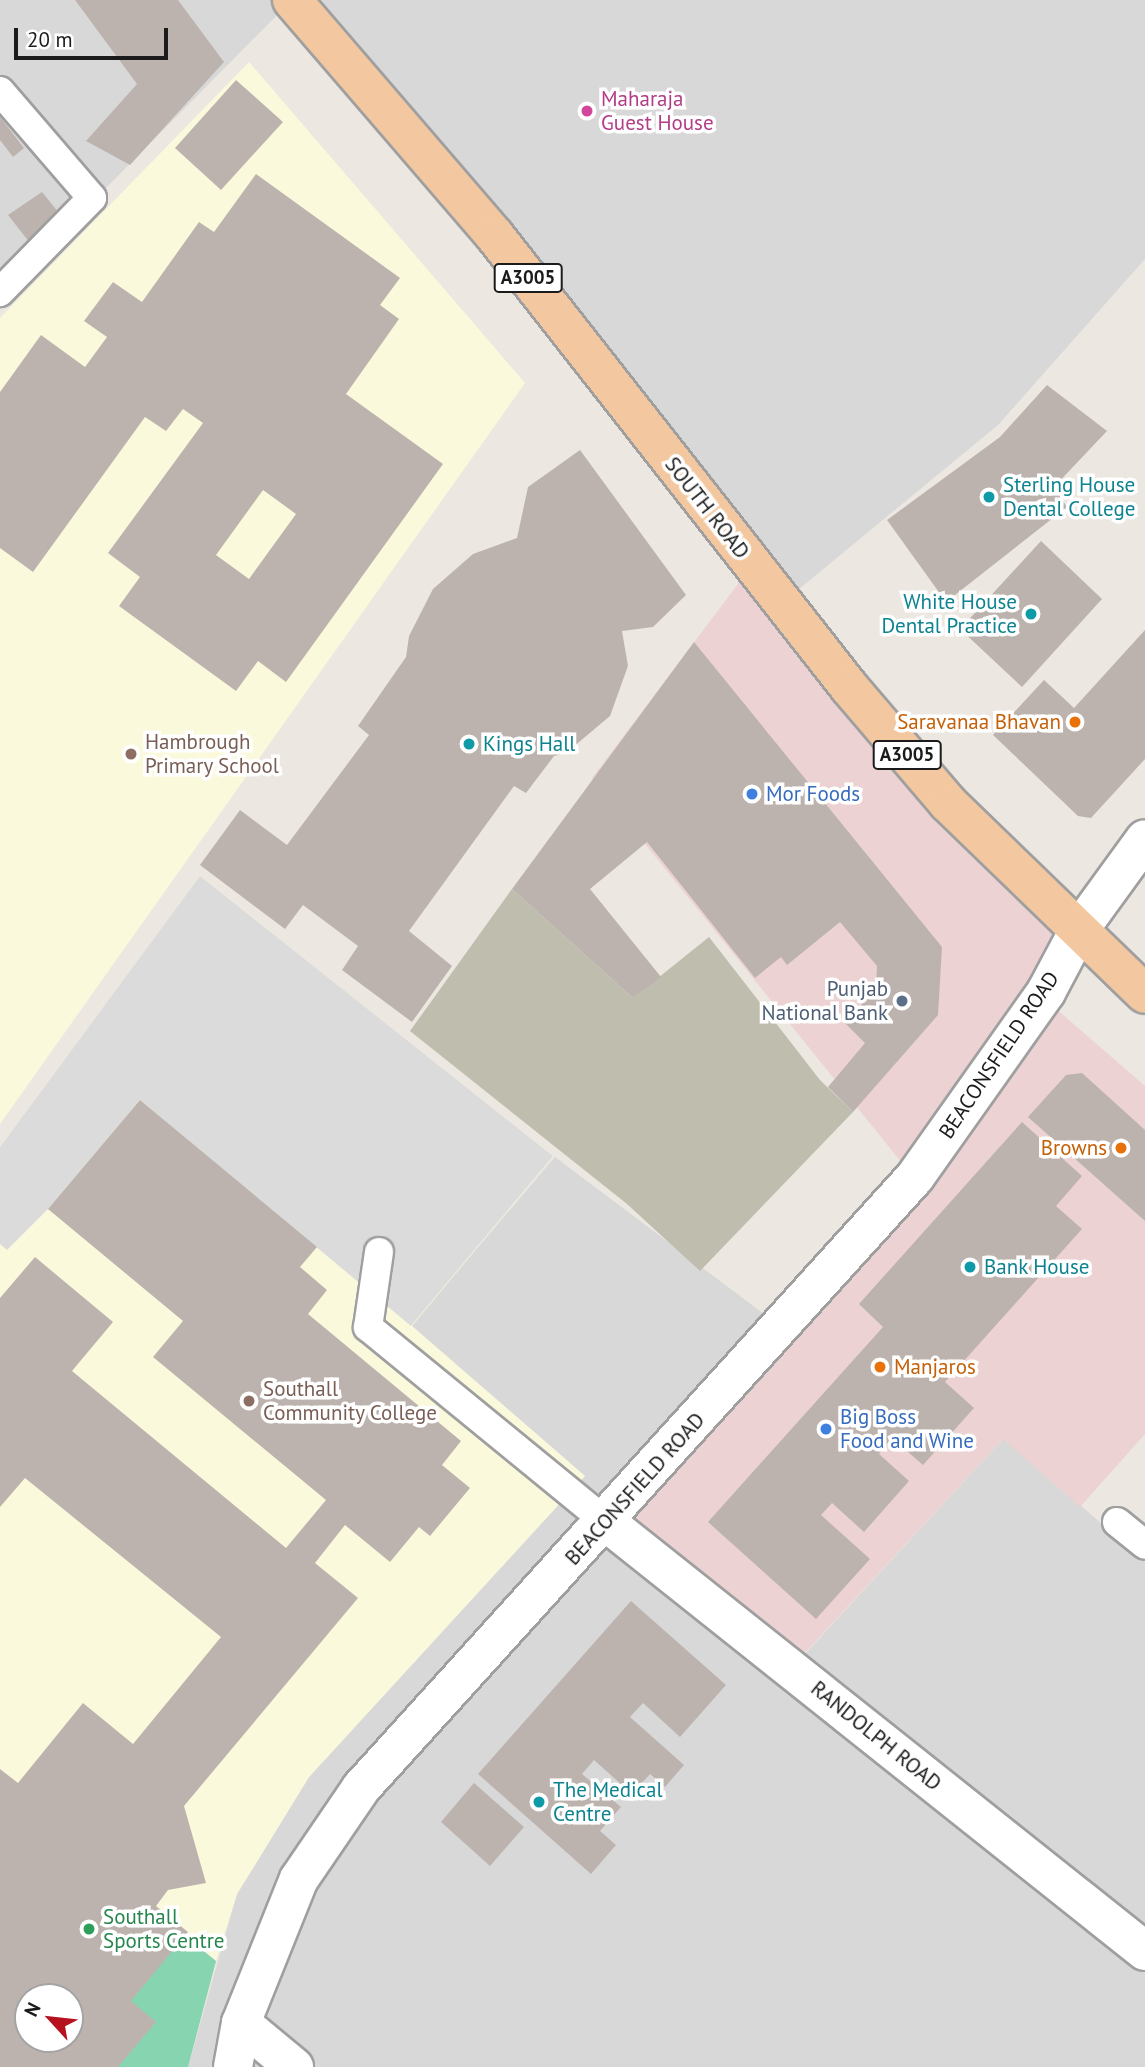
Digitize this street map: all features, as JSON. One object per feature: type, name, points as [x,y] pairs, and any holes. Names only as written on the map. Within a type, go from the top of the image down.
[{"type":"main road","name":"SOUTH ROAD","points":[[292,0],[495,236],[849,687],[948,803],[1145,994]]},
{"type":"street","name":"BEACONSFIELD ROAD","points":[[233,2067],[241,2023],[299,1879],[361,1788],[606,1522],[915,1177],[1046,992],[1079,930],[1145,839]]},
{"type":"street","name":"RANDOLPH ROAD","points":[[606,1522],[1145,1951]]},
{"type":"street","points":[[241,2023],[294,2067]]},
{"type":"lane","points":[[0,91],[92,198],[0,292]]},
{"type":"lane","points":[[379,1252],[368,1327],[606,1522]]},
{"type":"lane","points":[[1117,1522],[1145,1545]]},
{"type":"shaded area","points":[[0,0],[292,0],[0,295]]},
{"type":"shaded area","points":[[308,0],[1145,0],[1145,259],[998,425],[793,594]]},
{"type":"shaded area","name":"Hambrough Primary School","points":[[249,62],[525,383],[0,1124],[0,318]]},
{"type":"shaded area","points":[[750,568],[1079,930],[1039,994],[1145,1086],[1145,1434],[1080,1507],[1003,1439],[802,1656],[631,1518],[922,1188],[592,778]]},
{"type":"shaded area","name":"Southall Community College","points":[[200,876],[553,1156],[412,1326],[585,1476],[309,1777],[237,1894],[216,1961],[56,1831],[0,1898],[0,1147]]},
{"type":"shaded area","points":[[200,876],[553,1156],[411,1326],[140,1100],[48,1209],[7,1250],[0,1244],[0,1147]]},
{"type":"shaded area","points":[[512,889],[633,998],[709,937],[820,1080],[853,1112],[700,1271],[627,1204],[410,1031]]},
{"type":"shaded area","points":[[555,1157],[792,1335],[803,1656],[1004,1438],[1145,1562],[1145,2067],[188,2067],[237,1894],[309,1777],[585,1476],[411,1326]]},
{"type":"green space","name":"Southall Sports Centre","points":[[56,1831],[216,1961],[188,2067],[0,2067],[14,2008],[14,2053],[84,2053],[84,1983],[20,1983]]},
{"type":"building","points":[[75,0],[178,0],[224,62],[130,165],[86,141],[137,84]]},
{"type":"building","points":[[236,80],[283,122],[221,190],[175,148]]},
{"type":"building","points":[[0,117],[24,148],[13,157],[0,140]]},
{"type":"building","points":[[256,174],[400,278],[380,305],[399,319],[346,394],[443,464],[286,682],[258,661],[236,691],[119,606],[140,577],[108,553],[203,423],[183,409],[166,431],[145,417],[33,572],[0,548],[0,392],[41,335],[85,367],[107,337],[84,321],[113,282],[142,302],[199,222],[214,232]],"holes":[[[263,490],[296,514],[249,579],[216,555]]]},
{"type":"building","points":[[42,192],[59,213],[30,243],[8,215]]},
{"type":"building","name":"Sterling House Dental College","points":[[1047,385],[1107,431],[1054,487],[1067,507],[946,602],[887,520],[1000,437]]},
{"type":"building","name":"Kings Hall","points":[[580,450],[686,595],[653,627],[622,631],[628,666],[610,716],[566,753],[554,756],[526,793],[514,786],[409,931],[452,966],[412,1022],[342,970],[358,946],[303,905],[285,929],[200,865],[240,810],[287,845],[369,735],[358,726],[406,657],[409,636],[433,589],[473,554],[517,538],[528,487]]},
{"type":"building","name":"White House Dental Practice","points":[[1041,541],[1102,599],[1022,687],[960,629]]},
{"type":"building","name":"Saravanaa Bhavan","points":[[1145,630],[1145,759],[1091,818],[1078,816],[993,735],[1044,680],[1074,708]]},
{"type":"building","points":[[694,642],[942,947],[938,1015],[853,1112],[828,1087],[865,1043],[845,1023],[876,988],[877,966],[840,922],[787,965],[781,957],[755,978],[647,842],[590,889],[661,977],[633,998],[512,889]]},
{"type":"building","points":[[1082,1073],[1145,1130],[1145,1221],[1028,1117],[1066,1075]]},
{"type":"building","points":[[140,1100],[317,1247],[300,1267],[327,1290],[308,1314],[461,1441],[442,1465],[470,1488],[430,1536],[419,1527],[390,1562],[345,1525],[315,1563],[358,1598],[184,1806],[206,1883],[168,1890],[156,1906],[188,1932],[131,2001],[156,2022],[118,2067],[0,2067],[0,1769],[18,1783],[83,1703],[133,1744],[221,1637],[25,1478],[0,1507],[0,1298],[35,1257],[113,1322],[72,1371],[286,1548],[326,1500],[153,1357],[183,1321],[48,1209]]},
{"type":"building","points":[[1022,1122],[1082,1176],[1056,1206],[1082,1229],[945,1382],[974,1408],[923,1465],[892,1438],[879,1454],[909,1481],[864,1532],[832,1503],[821,1515],[870,1559],[816,1619],[708,1522],[883,1327],[859,1304]]},
{"type":"building","points":[[631,1601],[726,1685],[680,1737],[643,1703],[630,1717],[684,1765],[665,1787],[650,1774],[632,1794],[594,1760],[582,1774],[621,1807],[600,1831],[616,1845],[591,1874],[478,1774]]},
{"type":"building","points":[[474,1783],[524,1827],[490,1866],[441,1822]]},
{"type":"place","name":"Maharaja Guest House","points":[[587,111]]},
{"type":"place","name":"Sterling House Dental College","points":[[989,497]]},
{"type":"place","name":"White House Dental Practice","points":[[1031,614]]},
{"type":"place","name":"Saravanaa Bhavan","points":[[1075,722]]},
{"type":"place","name":"Kings Hall","points":[[469,744]]},
{"type":"place","name":"Hambrough Primary School","points":[[131,754]]},
{"type":"place","name":"Mor Foods","points":[[752,794]]},
{"type":"place","name":"Punjab National Bank","points":[[902,1001]]},
{"type":"place","name":"Browns","points":[[1121,1148]]},
{"type":"place","name":"Bank House","points":[[970,1267]]},
{"type":"place","name":"Manjaros","points":[[880,1367]]},
{"type":"place","name":"Southall Community College","points":[[249,1401]]},
{"type":"place","name":"Big Boss Food and Wine","points":[[826,1429]]},
{"type":"place","name":"The Medical Centre","points":[[539,1802]]},
{"type":"place","name":"Southall Sports Centre","points":[[89,1929]]}]
